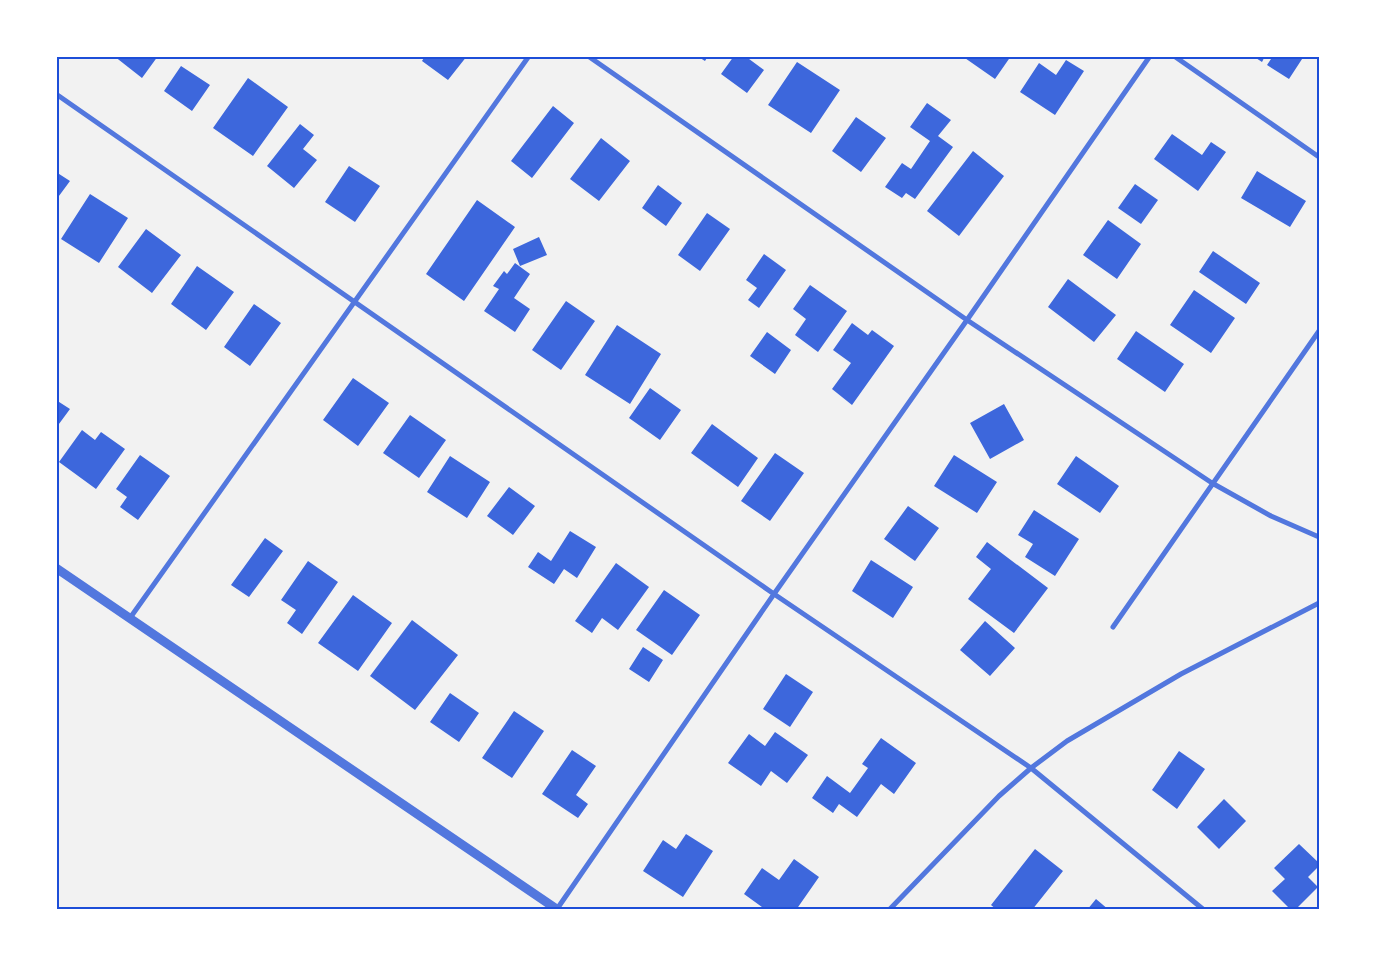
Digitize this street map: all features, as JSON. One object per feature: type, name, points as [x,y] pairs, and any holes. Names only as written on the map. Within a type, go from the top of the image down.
[{"type":"street","points":[[130,618],[529,56]]},
{"type":"street","points":[[588,56],[968,320],[1212,484],[1271,516],[1319,537]]},
{"type":"street","points":[[56,568],[558,910],[774,594],[968,320],[1150,56]]},
{"type":"street","points":[[1174,56],[1319,157]]},
{"type":"street","points":[[56,94],[774,594],[1031,768],[1204,910]]},
{"type":"street","points":[[1112,627],[1319,331]]},
{"type":"street","points":[[889,910],[999,796],[1066,741],[1181,674],[1319,603]]},
{"type":"building","points":[[114,56],[158,56],[142,78]]},
{"type":"building","points":[[425,56],[467,56],[448,80],[422,61]]},
{"type":"building","points":[[697,56],[708,56],[705,61]]},
{"type":"building","points":[[734,56],[745,56],[764,70],[747,93],[721,74]]},
{"type":"building","points":[[962,56],[1011,56],[995,79]]},
{"type":"building","points":[[1253,56],[1265,56],[1262,62]]},
{"type":"building","points":[[1273,56],[1304,56],[1289,79],[1267,65]]},
{"type":"building","points":[[1066,60],[1084,71],[1055,115],[1020,92],[1039,63],[1056,75]]},
{"type":"building","points":[[797,62],[840,90],[811,133],[768,105]]},
{"type":"building","points":[[181,66],[210,85],[192,111],[164,91]]},
{"type":"building","points":[[248,78],[288,107],[253,156],[213,128]]},
{"type":"building","points":[[927,103],[951,120],[938,136],[953,147],[915,199],[906,193],[902,198],[885,187],[902,163],[911,169],[930,141],[910,127]]},
{"type":"building","points":[[553,106],[574,123],[532,178],[511,161]]},
{"type":"building","points":[[856,117],[886,138],[861,172],[832,151]]},
{"type":"building","points":[[300,124],[314,135],[303,149],[317,160],[294,188],[267,166]]},
{"type":"building","points":[[1172,134],[1202,155],[1211,142],[1226,152],[1198,191],[1154,159]]},
{"type":"building","points":[[601,138],[630,161],[599,201],[570,179]]},
{"type":"building","points":[[973,151],[1004,176],[959,236],[927,211]]},
{"type":"building","points":[[349,166],[380,186],[355,222],[325,202]]},
{"type":"building","points":[[1257,171],[1306,201],[1290,227],[1241,198]]},
{"type":"building","points":[[56,172],[70,181],[56,200]]},
{"type":"building","points":[[1135,184],[1158,200],[1141,224],[1118,208]]},
{"type":"building","points":[[658,185],[682,203],[666,226],[642,208]]},
{"type":"building","points":[[90,194],[128,218],[99,263],[61,239]]},
{"type":"building","points":[[477,200],[515,227],[464,301],[426,274]]},
{"type":"building","points":[[707,213],[730,229],[700,271],[678,255]]},
{"type":"building","points":[[1108,220],[1141,244],[1117,279],[1083,255]]},
{"type":"building","points":[[146,229],[181,255],[152,293],[118,267]]},
{"type":"building","points":[[539,237],[547,255],[520,266],[513,249]]},
{"type":"building","points":[[1213,251],[1260,283],[1246,304],[1199,272]]},
{"type":"building","points":[[764,254],[786,270],[759,308],[748,300],[757,288],[746,280]]},
{"type":"building","points":[[515,263],[530,274],[514,298],[530,309],[515,332],[484,311],[499,289],[493,286],[504,271],[507,274]]},
{"type":"building","points":[[197,266],[234,292],[206,330],[171,304]]},
{"type":"building","points":[[1068,279],[1116,315],[1094,342],[1048,307]]},
{"type":"building","points":[[810,285],[847,311],[818,352],[795,335],[806,319],[793,309]]},
{"type":"building","points":[[1194,290],[1235,318],[1211,353],[1170,325]]},
{"type":"building","points":[[566,301],[595,321],[561,370],[532,350]]},
{"type":"building","points":[[254,304],[281,323],[250,366],[224,347]]},
{"type":"building","points":[[852,323],[868,335],[872,330],[894,346],[852,405],[832,389],[851,363],[833,350]]},
{"type":"building","points":[[617,325],[661,354],[630,404],[585,375]]},
{"type":"building","points":[[1136,331],[1184,364],[1165,392],[1117,359]]},
{"type":"building","points":[[767,332],[791,350],[775,374],[750,356]]},
{"type":"building","points":[[353,378],[389,403],[358,446],[323,420]]},
{"type":"building","points":[[650,388],[681,410],[660,440],[629,418]]},
{"type":"building","points":[[56,400],[70,409],[56,428]]},
{"type":"building","points":[[1004,404],[1024,440],[990,459],[970,423]]},
{"type":"building","points":[[410,415],[446,440],[419,478],[383,453]]},
{"type":"building","points":[[712,424],[758,458],[738,487],[691,453]]},
{"type":"building","points":[[82,430],[95,440],[101,432],[125,449],[96,489],[59,462]]},
{"type":"building","points":[[775,453],[804,473],[770,521],[741,501]]},
{"type":"building","points":[[140,455],[170,476],[138,520],[120,507],[127,497],[116,489]]},
{"type":"building","points":[[954,455],[997,482],[977,513],[934,486]]},
{"type":"building","points":[[450,456],[490,482],[467,518],[427,492]]},
{"type":"building","points":[[1076,456],[1119,486],[1100,513],[1057,484]]},
{"type":"building","points":[[509,487],[535,506],[513,535],[487,516]]},
{"type":"building","points":[[908,506],[939,528],[915,561],[884,539]]},
{"type":"building","points":[[1034,510],[1079,539],[1055,576],[1025,557],[1033,544],[1018,535]]},
{"type":"building","points":[[570,531],[596,547],[577,578],[564,569],[554,584],[528,567],[538,552],[551,561]]},
{"type":"building","points":[[265,538],[283,551],[249,597],[231,585]]},
{"type":"building","points":[[987,542],[1048,588],[1014,633],[968,599],[991,569],[976,557]]},
{"type":"building","points":[[871,560],[913,587],[893,618],[852,591]]},
{"type":"building","points":[[308,561],[338,582],[302,634],[287,623],[296,610],[281,600]]},
{"type":"building","points":[[616,563],[649,587],[618,630],[602,618],[592,633],[575,621]]},
{"type":"building","points":[[664,590],[700,615],[672,655],[636,630]]},
{"type":"building","points":[[353,595],[392,623],[358,671],[318,643]]},
{"type":"building","points":[[412,620],[458,655],[415,710],[370,676]]},
{"type":"building","points":[[985,621],[1015,648],[990,676],[960,650]]},
{"type":"building","points":[[643,647],[663,660],[649,682],[629,669]]},
{"type":"building","points":[[786,674],[813,692],[790,727],[763,709]]},
{"type":"building","points":[[450,693],[479,713],[459,742],[430,722]]},
{"type":"building","points":[[514,711],[544,731],[512,778],[482,758]]},
{"type":"building","points":[[775,732],[808,755],[787,783],[771,771],[761,786],[728,763],[749,734],[765,746]]},
{"type":"building","points":[[881,738],[916,763],[894,794],[881,784],[857,817],[839,804],[833,813],[812,798],[827,776],[850,793],[868,768],[862,764]]},
{"type":"building","points":[[572,750],[596,766],[576,795],[588,804],[578,818],[542,794]]},
{"type":"building","points":[[1179,751],[1205,769],[1177,809],[1152,790]]},
{"type":"building","points":[[1224,799],[1246,821],[1219,849],[1197,827]]},
{"type":"building","points":[[686,834],[713,851],[683,897],[643,871],[663,840],[676,849]]},
{"type":"building","points":[[1299,844],[1319,863],[1319,866],[1308,877],[1318,887],[1295,910],[1291,910],[1272,891],[1285,879],[1274,868]]},
{"type":"building","points":[[1035,849],[1063,871],[1032,910],[997,910],[991,905]]},
{"type":"building","points":[[794,859],[819,877],[796,910],[766,910],[744,894],[762,868],[779,880]]},
{"type":"building","points":[[1096,899],[1109,910],[1087,910]]}]
